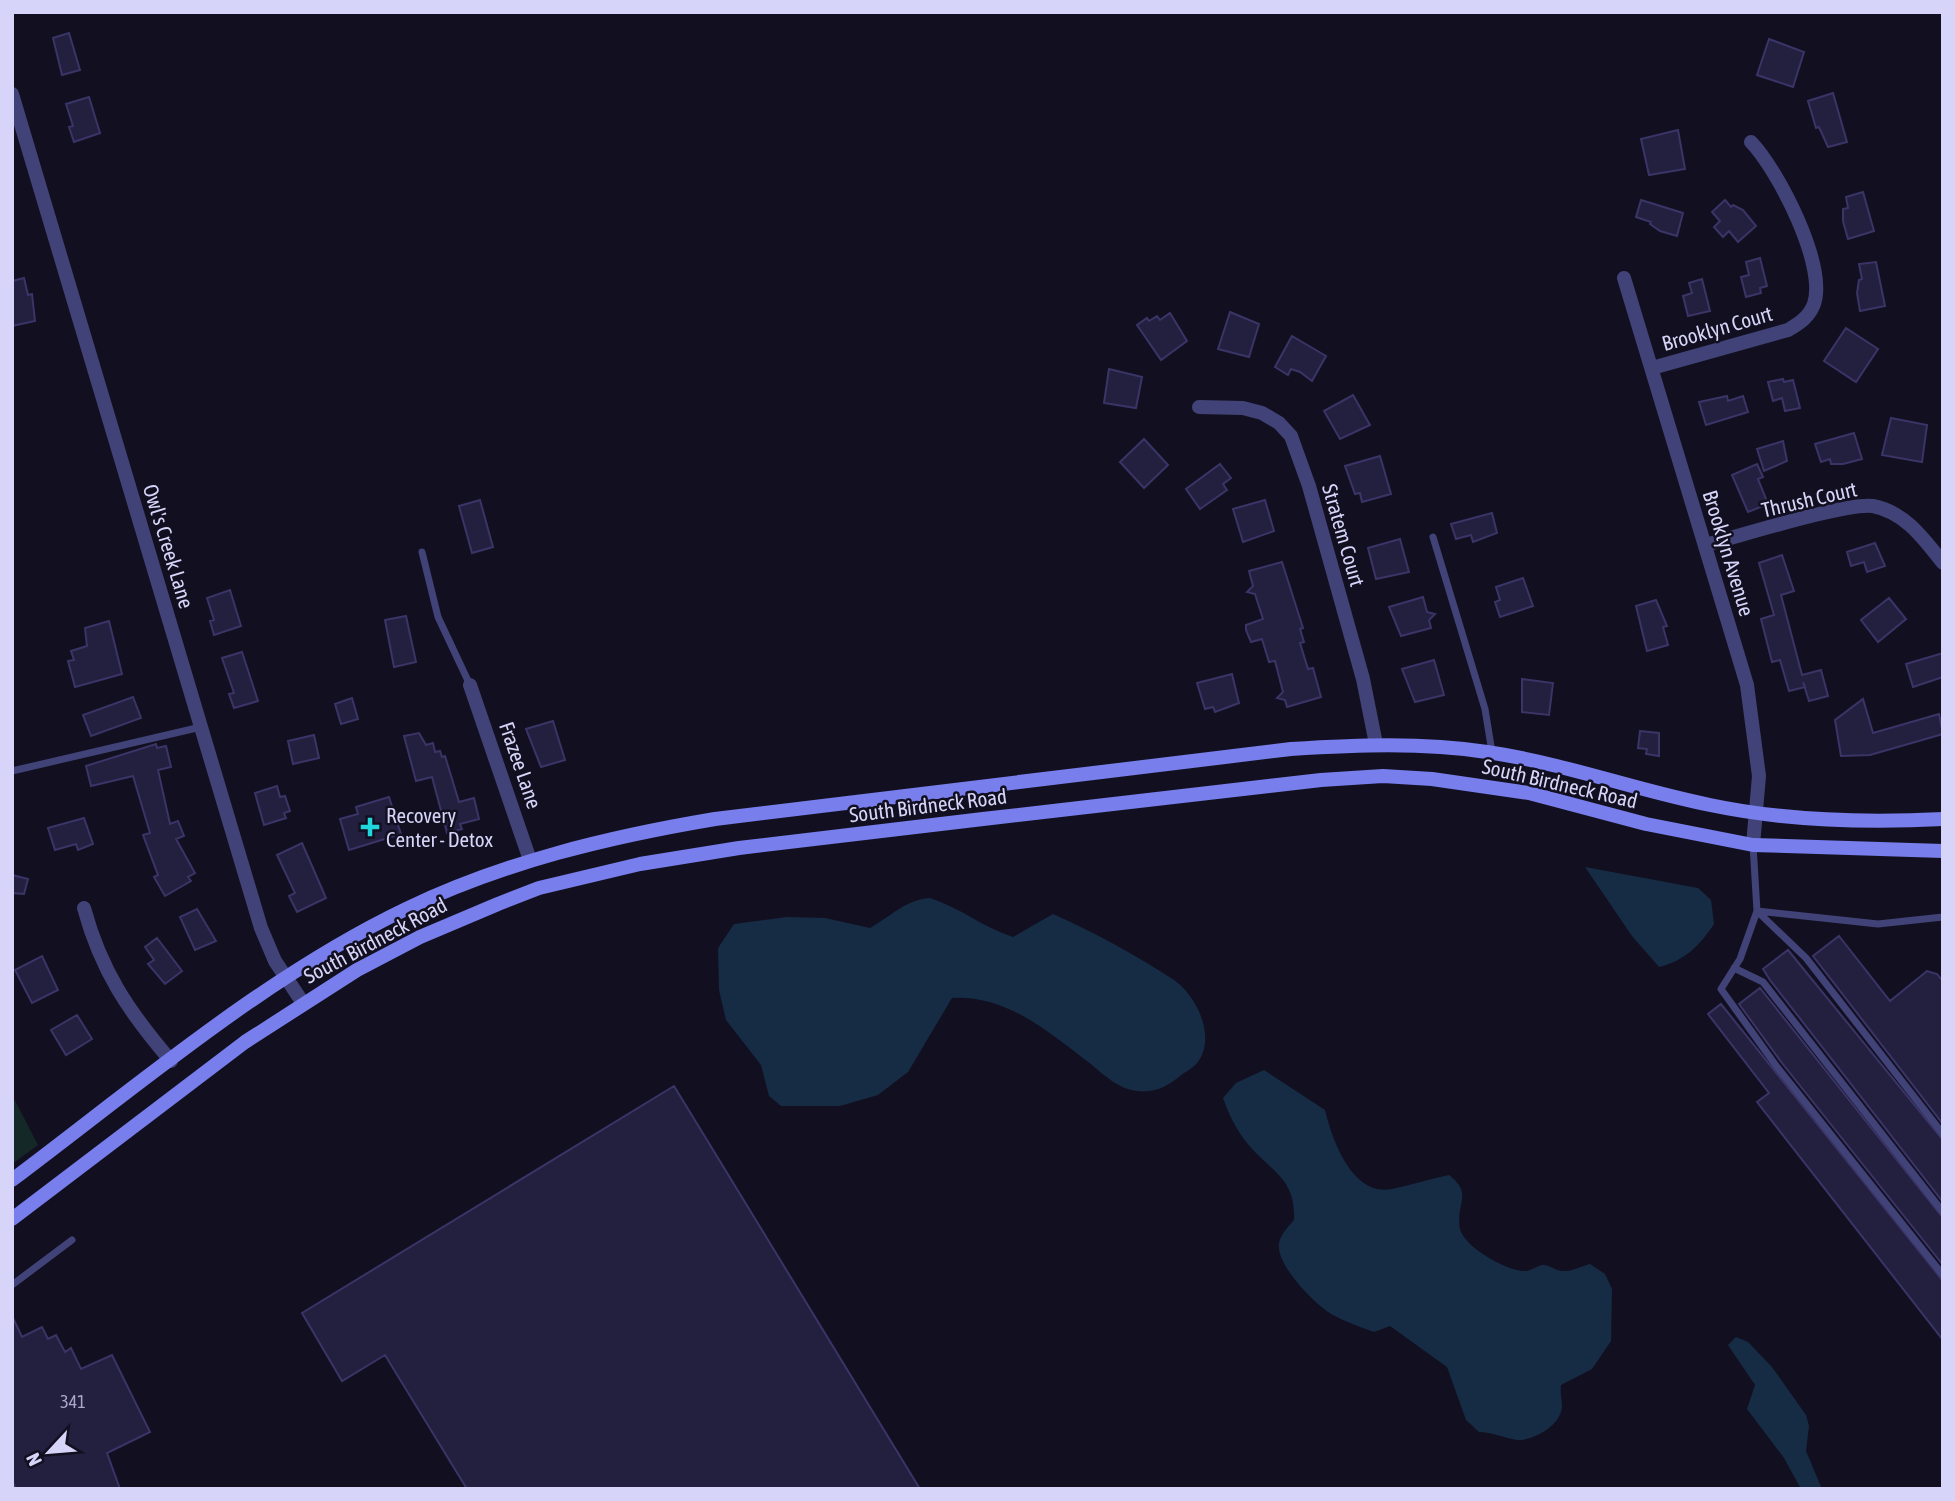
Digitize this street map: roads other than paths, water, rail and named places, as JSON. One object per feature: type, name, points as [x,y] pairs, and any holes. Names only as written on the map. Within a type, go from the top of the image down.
[{"type":"main road","name":"South Birdneck Road","points":[[13,1179],[286,978],[404,910],[530,860],[631,833],[715,819],[1290,749],[1376,744],[1493,753],[1565,767],[1710,806],[1787,817],[1898,821],[1943,819]]},
{"type":"main road","name":"South Birdneck Road","points":[[12,1219],[245,1042],[357,970],[459,919],[539,888],[640,864],[739,848],[1321,780],[1383,776],[1485,785],[1529,793],[1646,824],[1753,845],[1943,851]]},
{"type":"street","name":"Owl's Creek Lane","points":[[12,94],[261,928],[286,978],[303,1003]]},
{"type":"street","name":"Brooklyn Court","points":[[1652,368],[1788,330],[1805,320],[1814,303],[1814,267],[1792,208],[1777,177],[1751,142]]},
{"type":"street","name":"Brooklyn Avenue","points":[[1624,278],[1748,685],[1759,776],[1753,845]]},
{"type":"street","name":"Stratem Court","points":[[1199,407],[1243,408],[1262,413],[1279,423],[1292,436],[1309,486],[1363,679],[1376,744]]},
{"type":"street","name":"Thrush Court","points":[[1705,545],[1842,510],[1872,506],[1915,527],[1943,563]]},
{"type":"street","name":"Frazee Lane","points":[[470,685],[530,860]]},
{"type":"street","points":[[84,908],[107,975],[142,1027],[171,1061]]},
{"type":"lane","points":[[1433,537],[1485,709],[1493,753]]},
{"type":"lane","points":[[422,552],[438,617],[470,685]]},
{"type":"lane","points":[[12,771],[202,727]]},
{"type":"lane","points":[[1753,845],[1757,911],[1734,968],[1721,989],[1777,1067],[1943,1275]]},
{"type":"lane","points":[[1757,911],[1878,924],[1943,917]]},
{"type":"lane","points":[[1757,911],[1806,958],[1943,1134]]},
{"type":"lane","points":[[1734,968],[1763,982],[1943,1212]]},
{"type":"lane","points":[[12,1285],[72,1240]]},
{"type":"water","points":[[1585,867],[1698,888],[1711,900],[1714,924],[1691,951],[1677,961],[1659,967],[1632,936]]},
{"type":"water","points":[[930,898],[1013,937],[1053,914],[1130,953],[1174,980],[1190,996],[1205,1030],[1203,1053],[1197,1063],[1170,1083],[1150,1091],[1130,1090],[1113,1081],[1044,1029],[1010,1009],[972,999],[952,998],[908,1072],[878,1095],[840,1106],[781,1106],[769,1096],[761,1065],[726,1020],[719,990],[718,948],[734,924],[787,917],[825,918],[870,928],[906,905]]},
{"type":"water","points":[[1264,1070],[1325,1110],[1333,1136],[1346,1163],[1366,1184],[1378,1189],[1392,1189],[1449,1175],[1461,1188],[1459,1220],[1463,1236],[1488,1258],[1519,1271],[1545,1265],[1566,1271],[1590,1264],[1605,1274],[1612,1289],[1611,1341],[1592,1369],[1561,1385],[1560,1414],[1547,1430],[1521,1440],[1479,1432],[1466,1420],[1447,1367],[1390,1326],[1374,1332],[1333,1315],[1298,1283],[1279,1252],[1281,1237],[1294,1220],[1291,1194],[1280,1177],[1243,1138],[1223,1098],[1236,1083]]},
{"type":"water","points":[[1736,1337],[1748,1342],[1772,1367],[1806,1415],[1809,1426],[1806,1451],[1822,1489],[1801,1489],[1784,1458],[1747,1409],[1755,1385],[1728,1345]]},
{"type":"place","name":"Recovery Center - Detox","points":[[370,827]]}]
